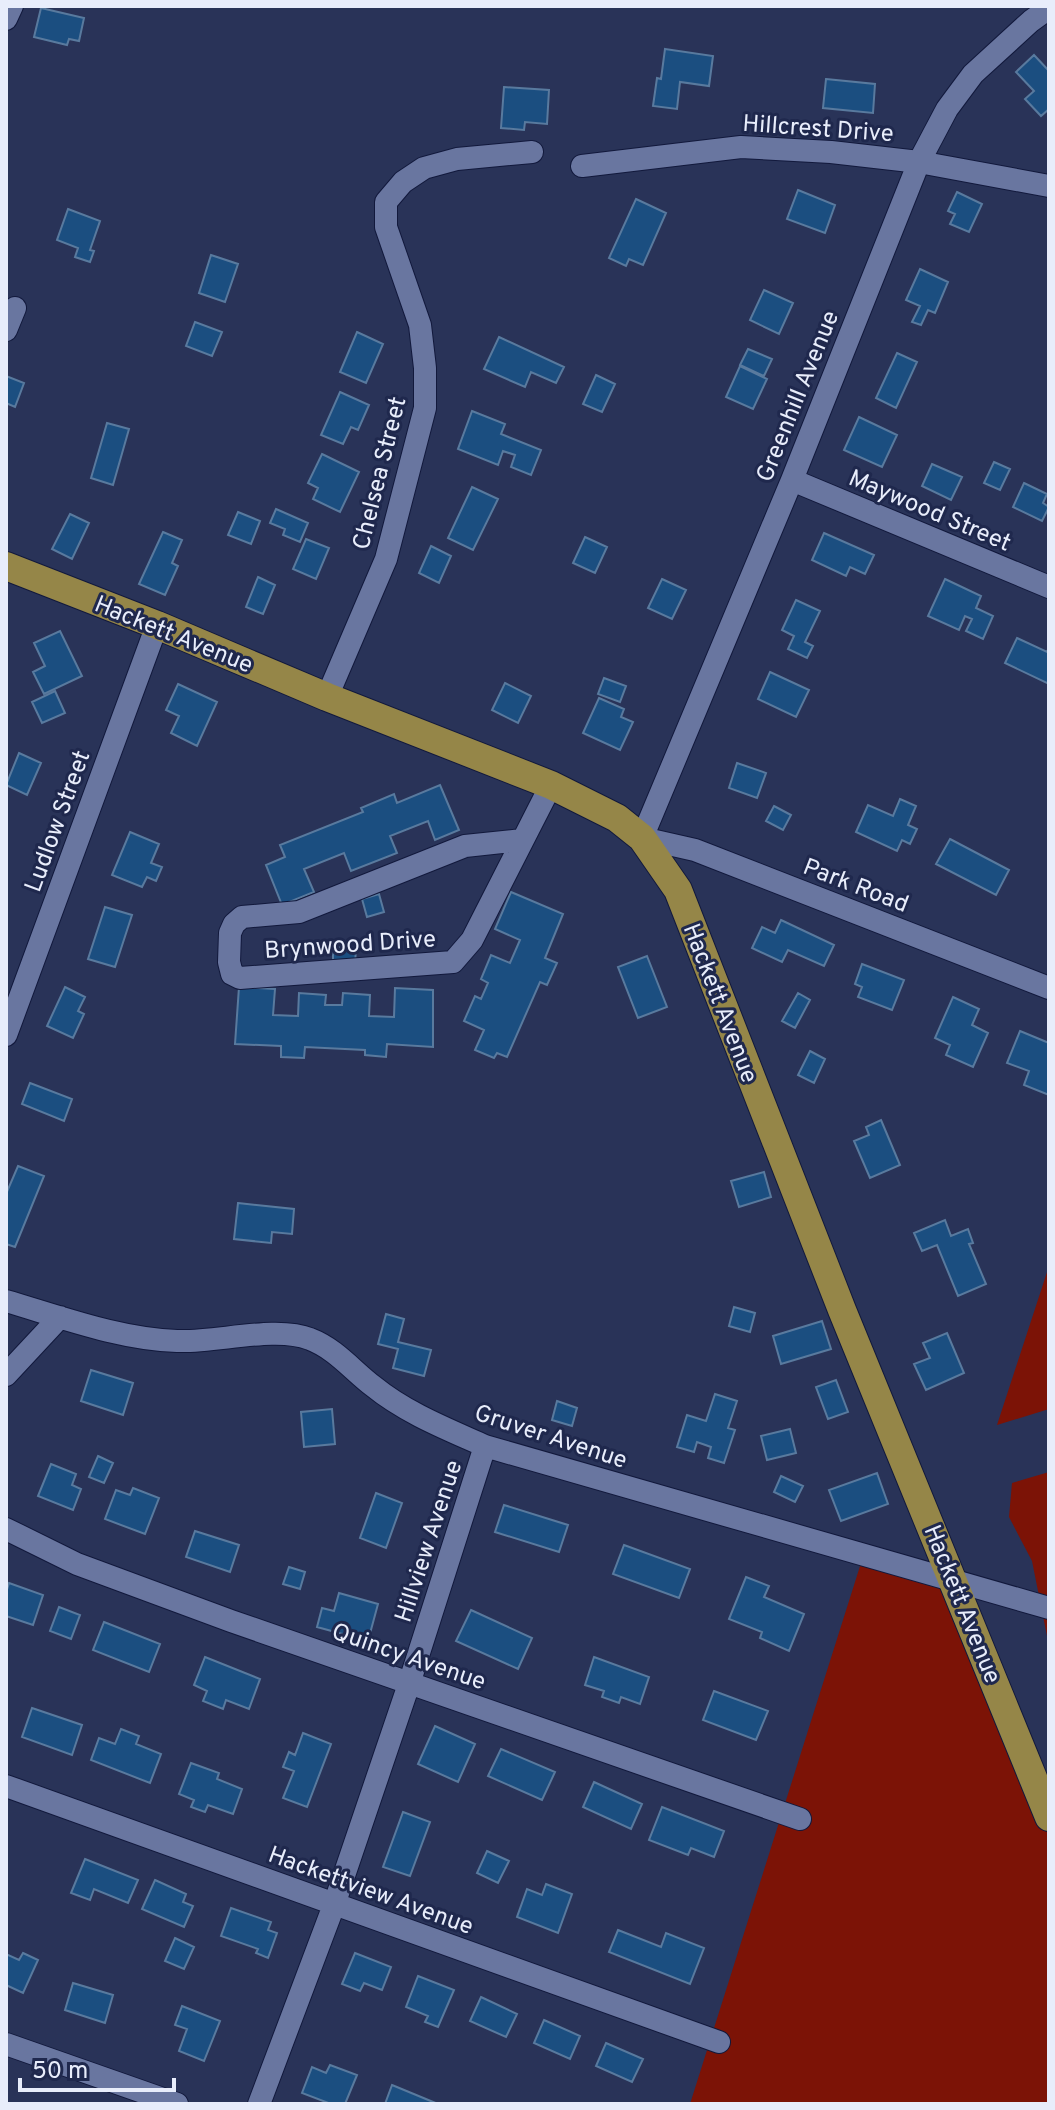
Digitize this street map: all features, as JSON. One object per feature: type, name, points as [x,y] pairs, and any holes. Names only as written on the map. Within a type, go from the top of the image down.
[{"type":"main road","name":"Hackett Avenue","points":[[6,566],[551,785],[617,818],[642,838],[678,890],[830,1282],[1049,1817]]},
{"type":"street","points":[[6,19],[12,6]]},
{"type":"street","name":"Greenhill Avenue","points":[[642,838],[792,480],[919,162],[947,109],[973,74],[1049,8]]},
{"type":"street","name":"Hillcrest Drive","points":[[582,166],[741,147],[831,152],[919,162],[1049,186]]},
{"type":"street","name":"Chelsea Street","points":[[327,697],[386,559],[425,408],[425,368],[420,325],[386,227],[386,202],[403,182],[424,168],[457,159],[532,152]]},
{"type":"street","points":[[6,330],[15,308]]},
{"type":"street","name":"Maywood Street","points":[[792,480],[1049,587]]},
{"type":"street","name":"Ludlow Street","points":[[6,1035],[157,625]]},
{"type":"street","name":"Brynwood Drive","points":[[522,840],[454,850],[299,912],[242,917],[230,933],[229,962],[232,974],[240,978],[453,962],[472,940],[551,785]]},
{"type":"street","name":"Park Road","points":[[642,838],[695,850],[1049,988]]},
{"type":"street","name":"Gruver Avenue","points":[[6,1301],[155,1340],[181,1342],[273,1335],[309,1338],[341,1356],[373,1387],[401,1405],[485,1446],[1049,1608]]},
{"type":"street","points":[[6,1375],[60,1317]]},
{"type":"street","name":"Hillview Avenue","points":[[259,2104],[334,1905],[485,1446]]},
{"type":"street","name":"Quincy Avenue","points":[[6,1529],[77,1564],[409,1684],[800,1819]]},
{"type":"street","name":"Hackettview Avenue","points":[[6,1786],[719,2042]]},
{"type":"street","points":[[6,2044],[177,2104]]},
{"type":"shaded area","points":[[1049,1266],[1049,1409],[997,1425]]},
{"type":"shaded area","points":[[1049,1472],[1049,1646],[1032,1561],[1009,1517],[1012,1483]]},
{"type":"shaded area","points":[[861,1563],[954,1583],[1049,1817],[1049,2104],[690,2104]]},
{"type":"building","points":[[41,8],[84,18],[79,41],[69,39],[67,45],[34,37]]},
{"type":"building","points":[[665,49],[713,56],[709,86],[680,82],[677,109],[653,106]]},
{"type":"building","points":[[1034,55],[1049,71],[1049,109],[1041,116],[1025,99],[1034,91],[1016,72]]},
{"type":"building","points":[[826,79],[875,84],[873,113],[823,108]]},
{"type":"building","points":[[504,87],[549,90],[547,124],[525,122],[524,130],[501,128]]},
{"type":"building","points":[[798,190],[835,205],[825,233],[787,219]]},
{"type":"building","points":[[957,192],[982,204],[969,232],[950,224],[955,214],[948,211]]},
{"type":"building","points":[[636,199],[666,213],[643,265],[629,259],[626,266],[609,258]]},
{"type":"building","points":[[68,209],[100,221],[90,250],[94,251],[90,262],[75,257],[78,248],[57,240]]},
{"type":"building","points":[[211,255],[238,264],[225,302],[199,293]]},
{"type":"building","points":[[920,269],[948,282],[935,313],[928,310],[921,325],[912,322],[920,306],[906,300]]},
{"type":"building","points":[[764,290],[793,303],[779,334],[750,320]]},
{"type":"building","points":[[195,322],[222,332],[212,356],[186,346]]},
{"type":"building","points":[[357,332],[383,344],[366,383],[340,372]]},
{"type":"building","points":[[499,337],[564,367],[556,383],[531,372],[525,387],[484,369]]},
{"type":"building","points":[[748,349],[772,359],[764,376],[740,365]]},
{"type":"building","points":[[897,353],[917,362],[896,408],[876,398]]},
{"type":"building","points":[[740,366],[767,379],[753,409],[726,397]]},
{"type":"building","points":[[596,375],[615,384],[602,412],[583,404]]},
{"type":"building","points":[[6,376],[24,383],[15,407],[6,403]]},
{"type":"building","points":[[340,392],[369,405],[358,430],[351,427],[343,444],[321,435]]},
{"type":"building","points":[[472,411],[505,424],[501,434],[541,450],[531,475],[511,467],[515,455],[503,451],[498,465],[458,449]]},
{"type":"building","points":[[859,417],[897,435],[882,467],[844,450]]},
{"type":"building","points":[[107,423],[129,429],[113,485],[91,478]]},
{"type":"building","points":[[322,454],[359,472],[340,512],[313,499],[318,488],[308,483]]},
{"type":"building","points":[[994,462],[1010,469],[1000,490],[984,483]]},
{"type":"building","points":[[932,464],[962,477],[951,500],[922,486]]},
{"type":"building","points":[[1024,483],[1047,494],[1043,503],[1049,507],[1042,521],[1013,507]]},
{"type":"building","points":[[472,487],[498,499],[473,550],[448,538]]},
{"type":"building","points":[[276,509],[308,523],[300,542],[283,535],[285,529],[270,523]]},
{"type":"building","points":[[238,512],[260,521],[251,544],[228,535]]},
{"type":"building","points":[[70,514],[89,523],[72,559],[52,549]]},
{"type":"building","points":[[163,532],[182,540],[172,563],[178,566],[165,595],[139,584]]},
{"type":"building","points":[[824,533],[874,555],[865,574],[850,567],[846,576],[812,560]]},
{"type":"building","points":[[585,537],[607,547],[595,573],[573,563]]},
{"type":"building","points":[[306,539],[329,548],[316,579],[293,569]]},
{"type":"building","points":[[431,546],[451,556],[439,583],[419,573]]},
{"type":"building","points":[[258,577],[275,585],[263,614],[246,607]]},
{"type":"building","points":[[662,579],[686,590],[672,619],[648,608]]},
{"type":"building","points":[[945,579],[981,596],[976,608],[993,616],[983,639],[966,631],[972,619],[965,616],[959,630],[928,616]]},
{"type":"building","points":[[796,600],[820,611],[805,642],[813,646],[807,658],[788,649],[794,636],[782,630]]},
{"type":"building","points":[[60,631],[82,676],[44,694],[33,672],[45,666],[34,643]]},
{"type":"building","points":[[1017,638],[1047,652],[1049,647],[1049,684],[1005,663]]},
{"type":"building","points":[[770,672],[809,690],[796,717],[758,699]]},
{"type":"building","points":[[604,678],[626,686],[620,702],[598,694]]},
{"type":"building","points":[[505,683],[531,696],[518,723],[492,710]]},
{"type":"building","points":[[178,684],[217,702],[197,746],[171,733],[179,716],[166,710]]},
{"type":"building","points":[[55,691],[65,713],[42,723],[32,702]]},
{"type":"building","points":[[599,698],[624,709],[621,717],[633,722],[620,750],[583,733]]},
{"type":"building","points":[[19,753],[41,763],[27,795],[6,785]]},
{"type":"building","points":[[737,763],[766,773],[757,798],[729,788]]},
{"type":"building","points":[[440,785],[459,830],[435,840],[428,821],[390,836],[397,853],[351,871],[344,853],[304,869],[314,892],[282,905],[266,865],[285,857],[280,845],[363,812],[361,808],[394,794],[397,803]]},
{"type":"building","points":[[900,799],[916,806],[908,825],[917,829],[910,844],[902,840],[897,851],[856,832],[868,805],[893,816]]},
{"type":"building","points":[[774,806],[791,815],[783,830],[766,821]]},
{"type":"building","points":[[130,832],[159,844],[151,863],[162,867],[156,881],[147,877],[142,887],[112,875]]},
{"type":"building","points":[[950,839],[1009,870],[996,895],[936,864]]},
{"type":"building","points":[[511,892],[563,914],[545,958],[557,963],[547,985],[540,982],[507,1057],[497,1053],[494,1058],[475,1050],[484,1030],[464,1021],[475,996],[481,999],[488,983],[481,979],[491,955],[510,963],[520,940],[495,929]]},
{"type":"building","points":[[379,894],[384,912],[367,917],[362,899]]},
{"type":"building","points":[[105,907],[132,915],[115,967],[88,959]]},
{"type":"building","points":[[781,920],[834,945],[824,966],[788,950],[782,962],[752,948],[762,927],[775,933]]},
{"type":"building","points":[[333,947],[356,948],[355,965],[333,963]]},
{"type":"building","points":[[647,956],[667,1007],[638,1018],[618,967]]},
{"type":"building","points":[[862,964],[904,980],[892,1010],[858,997],[862,987],[855,984]]},
{"type":"building","points":[[65,987],[85,997],[78,1011],[84,1014],[73,1038],[47,1026]]},
{"type":"building","points":[[239,987],[275,989],[273,1015],[298,1016],[299,993],[326,995],[325,1005],[342,1005],[343,993],[370,995],[369,1016],[394,1017],[395,988],[433,990],[433,1047],[387,1044],[386,1057],[365,1055],[365,1050],[305,1047],[304,1058],[281,1057],[281,1046],[235,1044]]},
{"type":"building","points":[[798,993],[810,1000],[795,1028],[782,1021]]},
{"type":"building","points":[[953,997],[979,1009],[972,1025],[988,1033],[973,1067],[946,1055],[950,1045],[935,1038]]},
{"type":"building","points":[[1020,1031],[1049,1043],[1049,1095],[1024,1085],[1029,1071],[1007,1063]]},
{"type":"building","points":[[810,1051],[825,1059],[814,1083],[798,1075]]},
{"type":"building","points":[[30,1083],[72,1099],[64,1121],[22,1104]]},
{"type":"building","points":[[881,1120],[900,1165],[870,1178],[854,1141],[869,1135],[866,1127]]},
{"type":"building","points":[[18,1166],[44,1176],[15,1247],[6,1244],[6,1194]]},
{"type":"building","points":[[764,1172],[771,1197],[739,1207],[731,1181]]},
{"type":"building","points":[[238,1203],[294,1209],[292,1234],[272,1232],[271,1243],[234,1239]]},
{"type":"building","points":[[945,1220],[951,1236],[968,1229],[973,1243],[969,1244],[986,1284],[958,1296],[937,1245],[922,1251],[914,1233]]},
{"type":"building","points":[[734,1307],[755,1313],[750,1332],[729,1326]]},
{"type":"building","points":[[386,1314],[404,1319],[398,1342],[431,1350],[424,1376],[393,1368],[398,1349],[378,1344]]},
{"type":"building","points":[[822,1321],[831,1349],[781,1364],[773,1336]]},
{"type":"building","points":[[947,1333],[964,1373],[926,1390],[914,1364],[930,1358],[923,1343]]},
{"type":"building","points":[[91,1370],[133,1383],[123,1415],[81,1401]]},
{"type":"building","points":[[836,1380],[848,1412],[828,1419],[816,1387]]},
{"type":"building","points":[[715,1394],[737,1401],[728,1428],[735,1430],[724,1463],[708,1458],[711,1447],[697,1442],[694,1452],[677,1447],[687,1415],[706,1421]]},
{"type":"building","points":[[557,1401],[577,1408],[572,1426],[552,1420]]},
{"type":"building","points":[[332,1409],[335,1444],[304,1447],[301,1412]]},
{"type":"building","points":[[790,1429],[796,1453],[767,1460],[761,1436]]},
{"type":"building","points":[[98,1456],[113,1463],[104,1483],[89,1477]]},
{"type":"building","points":[[51,1464],[76,1474],[72,1485],[81,1489],[73,1510],[38,1496]]},
{"type":"building","points":[[877,1473],[888,1504],[841,1521],[829,1490]]},
{"type":"building","points":[[781,1476],[803,1486],[795,1502],[774,1492]]},
{"type":"building","points":[[133,1488],[159,1498],[145,1534],[105,1519],[116,1490],[130,1495]]},
{"type":"building","points":[[376,1493],[402,1503],[386,1548],[360,1538]]},
{"type":"building","points":[[504,1505],[568,1525],[559,1552],[495,1532]]},
{"type":"building","points":[[195,1531],[239,1545],[230,1572],[186,1557]]},
{"type":"building","points":[[624,1545],[690,1569],[679,1598],[613,1574]]},
{"type":"building","points":[[289,1567],[305,1572],[300,1589],[283,1584]]},
{"type":"building","points":[[746,1577],[769,1586],[764,1597],[804,1614],[789,1651],[760,1638],[762,1632],[729,1619]]},
{"type":"building","points":[[9,1583],[43,1595],[33,1625],[6,1616]]},
{"type":"building","points":[[339,1593],[378,1604],[368,1641],[317,1627],[322,1608],[334,1611]]},
{"type":"building","points":[[59,1607],[80,1615],[71,1639],[50,1631]]},
{"type":"building","points":[[471,1610],[532,1638],[518,1669],[456,1641]]},
{"type":"building","points":[[104,1622],[160,1644],[149,1672],[93,1650]]},
{"type":"building","points":[[205,1657],[260,1679],[249,1709],[226,1700],[223,1709],[203,1701],[207,1691],[194,1685]]},
{"type":"building","points":[[594,1657],[649,1677],[640,1704],[621,1697],[619,1703],[602,1697],[604,1691],[585,1685]]},
{"type":"building","points":[[714,1691],[768,1711],[756,1740],[703,1720]]},
{"type":"building","points":[[32,1708],[82,1725],[72,1755],[22,1737]]},
{"type":"building","points":[[435,1726],[475,1744],[458,1782],[418,1764]]},
{"type":"building","points":[[121,1729],[139,1736],[136,1744],[161,1754],[150,1783],[91,1760],[99,1738],[115,1744]]},
{"type":"building","points":[[303,1733],[331,1744],[307,1807],[283,1798],[294,1771],[283,1767],[289,1752],[295,1755]]},
{"type":"building","points":[[501,1749],[555,1772],[542,1800],[488,1776]]},
{"type":"building","points":[[191,1763],[219,1773],[217,1779],[242,1789],[233,1814],[208,1805],[205,1812],[191,1807],[194,1800],[179,1794]]},
{"type":"building","points":[[594,1782],[642,1804],[631,1829],[583,1807]]},
{"type":"building","points":[[662,1807],[724,1831],[714,1857],[691,1848],[688,1855],[649,1840]]},
{"type":"building","points":[[403,1812],[430,1822],[410,1876],[383,1867]]},
{"type":"building","points":[[487,1851],[509,1861],[498,1883],[477,1873]]},
{"type":"building","points":[[85,1859],[138,1880],[128,1903],[94,1889],[90,1900],[71,1893]]},
{"type":"building","points":[[155,1880],[186,1894],[183,1902],[193,1906],[184,1927],[142,1909]]},
{"type":"building","points":[[546,1884],[572,1894],[558,1933],[517,1917],[527,1889],[542,1895]]},
{"type":"building","points":[[231,1908],[271,1922],[268,1930],[277,1933],[268,1958],[256,1953],[258,1949],[221,1936]]},
{"type":"building","points":[[618,1930],[661,1947],[666,1933],[704,1948],[690,1984],[609,1952]]},
{"type":"building","points":[[175,1938],[194,1947],[184,1969],[165,1961]]},
{"type":"building","points":[[23,1953],[38,1960],[23,1993],[6,1985],[6,1954],[19,1960]]},
{"type":"building","points":[[355,1953],[391,1967],[382,1990],[364,1983],[360,1991],[342,1984]]},
{"type":"building","points":[[418,1976],[454,1990],[438,2027],[425,2022],[428,2016],[406,2007]]},
{"type":"building","points":[[73,1983],[113,1995],[105,2023],[65,2010]]},
{"type":"building","points":[[481,1997],[517,2014],[506,2037],[470,2021]]},
{"type":"building","points":[[182,2006],[220,2021],[204,2061],[179,2051],[187,2029],[175,2025]]},
{"type":"building","points":[[544,2020],[580,2036],[570,2059],[534,2043]]},
{"type":"building","points":[[606,2043],[643,2059],[632,2082],[596,2066]]},
{"type":"building","points":[[330,2065],[357,2075],[345,2104],[331,2104],[302,2093],[312,2067],[326,2073]]},
{"type":"building","points":[[392,2085],[438,2104],[385,2104]]}]
